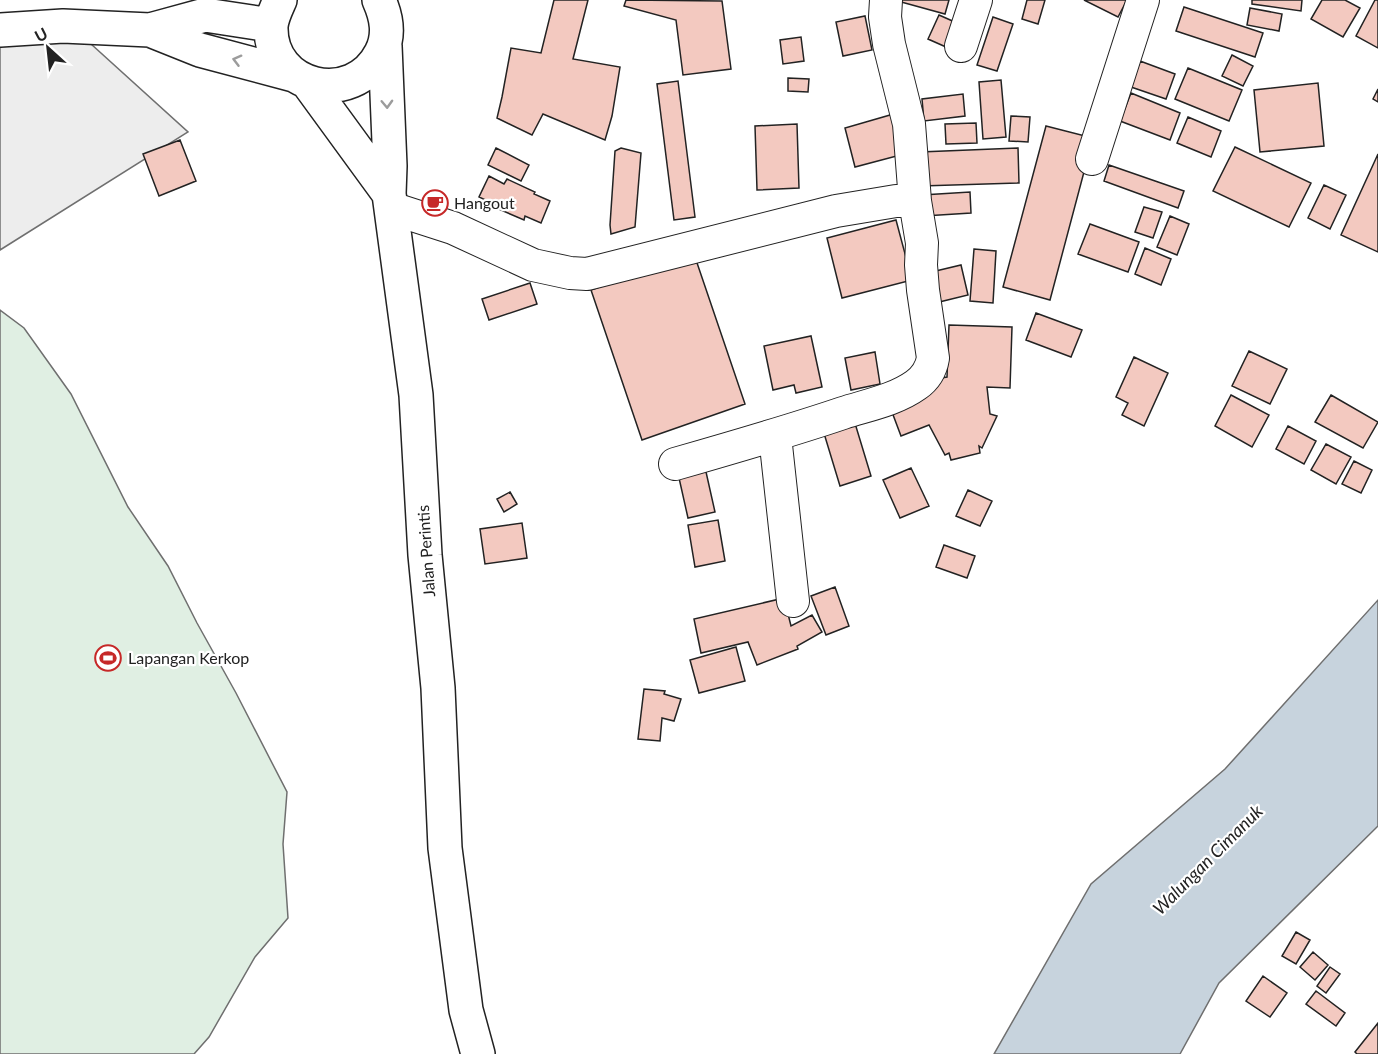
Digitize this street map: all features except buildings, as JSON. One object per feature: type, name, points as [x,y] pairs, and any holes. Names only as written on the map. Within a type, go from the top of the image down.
[{"type":"street","points":[[675,464],[775,436],[897,396],[917,384],[928,374],[932,366],[909,124],[889,44],[885,17],[886,0]]},
{"type":"street","points":[[961,46],[976,0]]},
{"type":"street","points":[[1092,159],[1143,0]]},
{"type":"street","name":"Jalan Perintis","points":[[385,4],[387,30],[384,46],[390,201],[416,394],[425,555],[438,688],[446,848],[466,1010],[478,1054]]},
{"type":"street","points":[[0,30],[63,26],[150,30],[206,15],[271,10],[272,39],[276,53],[284,65],[301,79],[390,201],[533,265],[570,273],[587,274],[836,211],[896,201],[915,201]]},
{"type":"street","points":[[150,30],[200,50],[327,87],[345,84],[363,76],[376,63],[384,46]]},
{"type":"street","points":[[775,436],[793,600]]},
{"type":"green space","name":"Lapangan Kerkop","points":[[0,310],[24,328],[71,394],[128,507],[168,566],[287,792],[283,844],[288,918],[255,957],[209,1037],[194,1054],[0,1054]]},
{"type":"shaded area","points":[[59,15],[188,132],[0,250],[0,29]]},
{"type":"water","name":"Walungan Cimanuk","points":[[1378,600],[1378,826],[1219,983],[1180,1054],[994,1054],[1091,884],[1225,769]]},
{"type":"place","name":"Hangout","points":[[435,203]]},
{"type":"place","name":"Lapangan Kerkop","points":[[108,658]]}]
